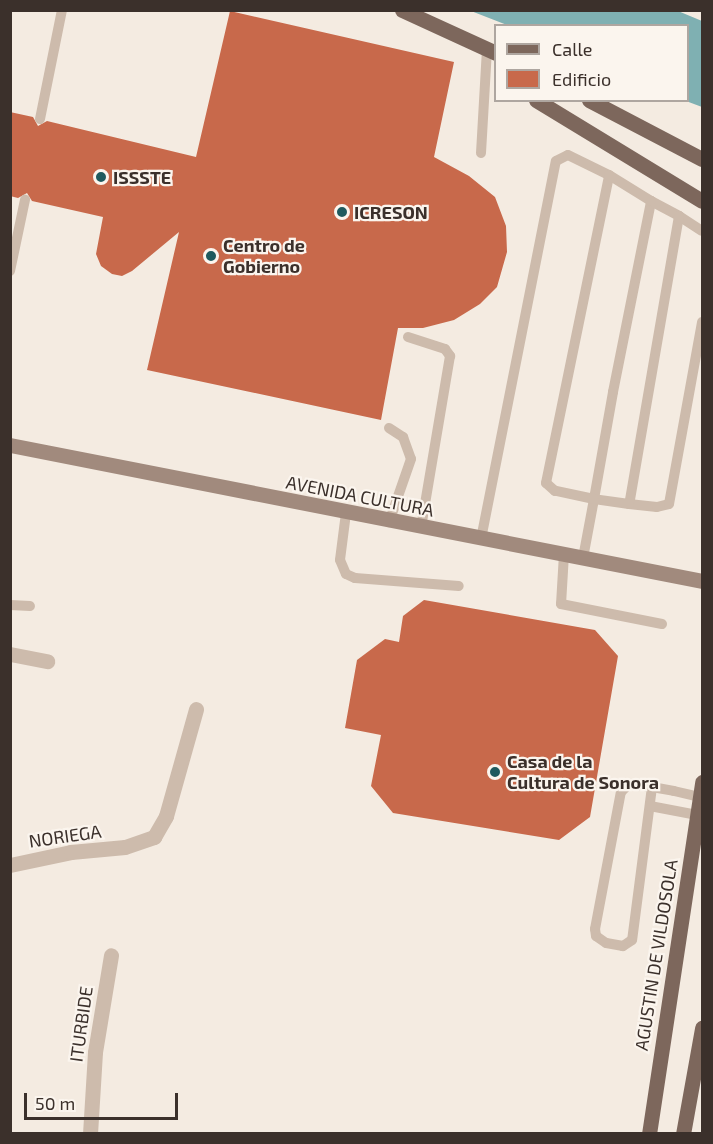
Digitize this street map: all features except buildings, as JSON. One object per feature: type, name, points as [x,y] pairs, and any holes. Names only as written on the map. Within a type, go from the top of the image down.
[{"type":"main road","points":[[402,10],[491,51]]},
{"type":"main road","points":[[539,102],[702,201]]},
{"type":"main road","points":[[593,102],[702,159]]},
{"type":"main road","name":"AGUSTIN DE VILDOSOLA","points":[[649,1134],[701,789]]},
{"type":"main road","points":[[683,1134],[702,1028]]},
{"type":"street","name":"AVENIDA CULTURA","points":[[10,446],[389,522],[702,581]]},
{"type":"street","points":[[10,654],[47,661]]},
{"type":"street","name":"NORIEGA","points":[[10,865],[71,852],[125,848],[141,844],[161,828],[196,709]]},
{"type":"street","name":"ITURBIDE","points":[[90,1134],[95,1052],[111,955]]},
{"type":"lane","points":[[40,119],[62,10]]},
{"type":"lane","points":[[481,153],[491,51]]},
{"type":"lane","points":[[481,538],[556,160],[568,156],[609,175],[702,231]]},
{"type":"lane","points":[[609,175],[546,483],[555,490],[594,499],[657,507],[669,504],[702,322]]},
{"type":"lane","points":[[10,271],[25,200]]},
{"type":"lane","points":[[583,558],[651,201]]},
{"type":"lane","points":[[629,504],[679,216]]},
{"type":"lane","points":[[408,337],[445,349],[450,356],[421,528]]},
{"type":"lane","points":[[389,428],[408,444],[411,459],[389,522]]},
{"type":"lane","points":[[346,513],[340,560],[346,574],[355,578],[459,586]]},
{"type":"lane","points":[[564,554],[561,604],[662,624]]},
{"type":"lane","points":[[10,605],[30,606]]},
{"type":"lane","points":[[652,787],[632,940],[623,946],[606,943],[596,936],[595,928],[621,792],[628,785],[701,789]]},
{"type":"lane","points":[[650,806],[697,815]]},
{"type":"water","points":[[471,11],[678,11],[702,21],[702,107],[689,102],[689,24],[504,24]]},
{"type":"place","name":"ISSSTE","points":[[101,177]]},
{"type":"place","name":"ICRESON","points":[[342,212]]},
{"type":"place","name":"Centro de Gobierno","points":[[211,256]]},
{"type":"place","name":"Casa de la Cultura de Sonora","points":[[495,772]]}]
